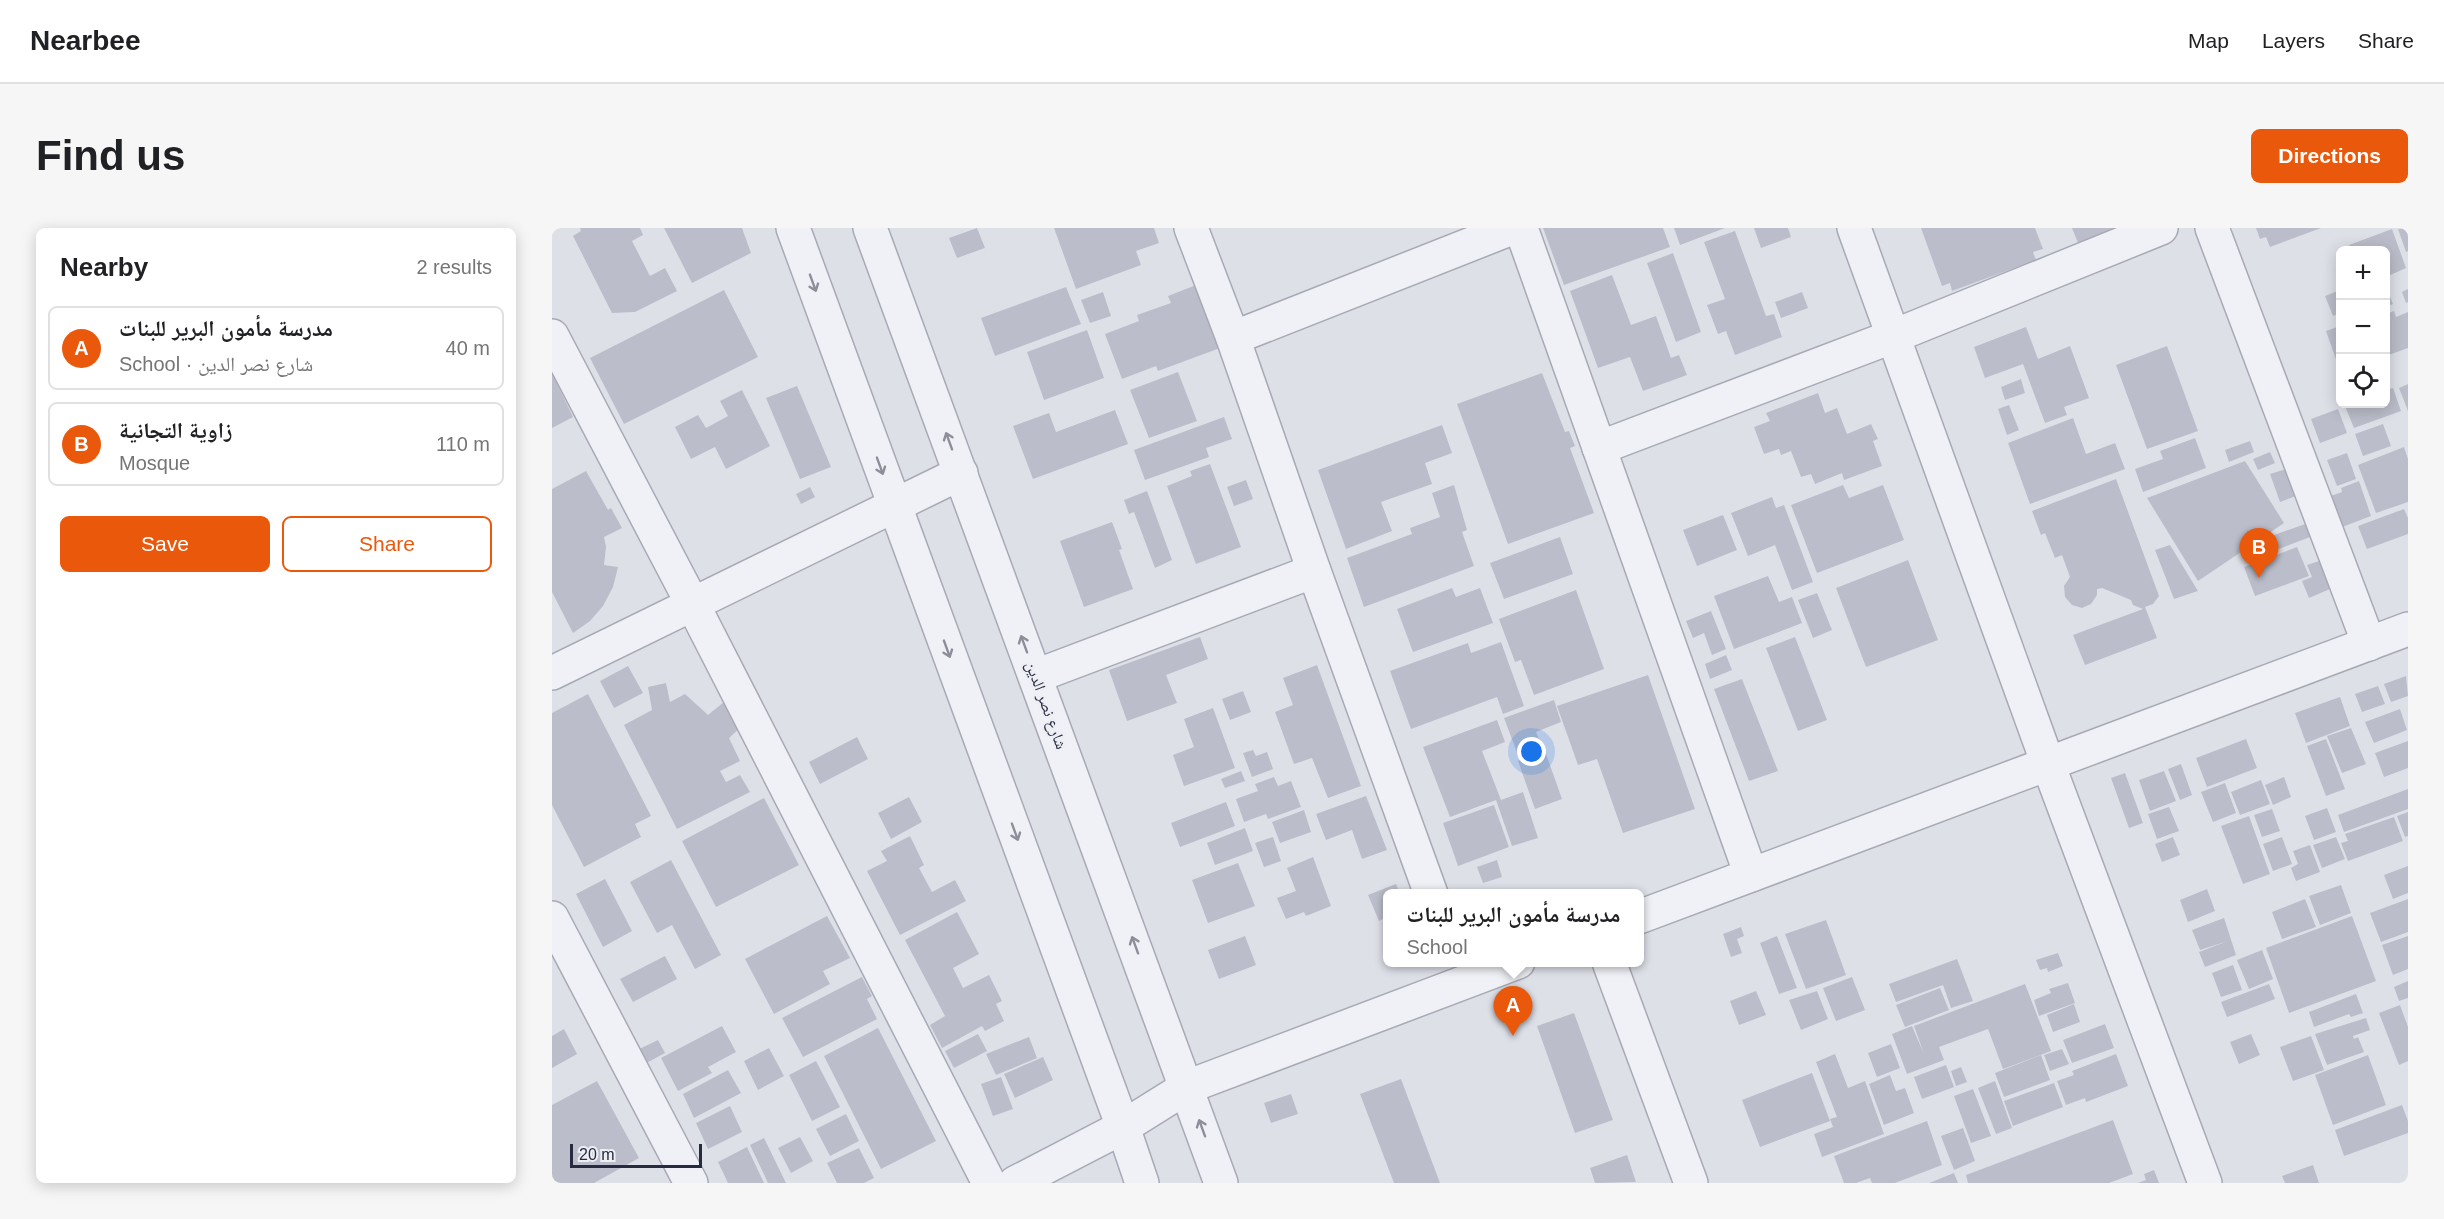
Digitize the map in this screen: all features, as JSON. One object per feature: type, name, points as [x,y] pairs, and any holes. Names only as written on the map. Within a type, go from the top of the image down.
[{"type":"street","points":[[792,228],[1142,1183]]},
{"type":"street","points":[[1191,228],[1233,338],[1314,571],[1429,889]]},
{"type":"street","points":[[1233,338],[1512,228]]},
{"type":"street","points":[[1521,228],[1751,875]]},
{"type":"street","points":[[1854,228],[2048,764],[2205,1183]]},
{"type":"street","points":[[1599,448],[1894,336],[2161,228]]},
{"type":"street","points":[[2212,228],[2369,644]]},
{"type":"street","name":"شارع نصر الدين","points":[[876,230],[961,472],[1221,1183]]},
{"type":"street","points":[[552,336],[692,603],[989,1183]]},
{"type":"street","points":[[552,673],[961,472]]},
{"type":"street","points":[[1036,675],[1314,571]]},
{"type":"street","points":[[1644,915],[2408,629]]},
{"type":"street","points":[[552,918],[691,1183]]},
{"type":"street","points":[[1015,1183],[1123,1126],[1187,1087],[1460,973],[1495,967]]},
{"type":"street","points":[[1610,967],[1691,1183]]},
{"type":"building","points":[[580,228],[640,228],[643,235],[632,241],[650,276],[665,268],[677,291],[635,312],[612,313],[573,236],[581,231]]},
{"type":"building","points":[[664,228],[742,228],[751,253],[692,283]]},
{"type":"building","points":[[977,228],[985,248],[957,258],[949,238]]},
{"type":"building","points":[[1054,228],[1154,228],[1159,243],[1136,251],[1141,265],[1076,289]]},
{"type":"building","points":[[1543,228],[1663,228],[1670,247],[1564,285]]},
{"type":"building","points":[[1674,228],[1725,228],[1680,245]]},
{"type":"building","points":[[1754,228],[1788,228],[1791,237],[1761,248]]},
{"type":"building","points":[[1921,228],[2035,228],[2043,249],[2033,252],[2036,260],[1952,291],[1950,283],[1942,286]]},
{"type":"building","points":[[2072,228],[2119,228],[2078,243]]},
{"type":"building","points":[[2256,228],[2321,228],[2270,247],[2266,237],[2260,239]]},
{"type":"building","points":[[2408,228],[2408,251],[2406,252],[2398,229]]},
{"type":"building","points":[[2392,229],[2406,268],[2390,275],[2390,246],[2349,245]]},
{"type":"building","points":[[1735,231],[1766,316],[1774,314],[1782,337],[1735,355],[1726,331],[1718,334],[1707,305],[1725,299],[1704,242]]},
{"type":"building","points":[[1673,253],[1701,332],[1676,342],[1647,263]]},
{"type":"building","points":[[1612,275],[1631,325],[1656,316],[1671,358],[1679,355],[1687,375],[1643,391],[1630,357],[1598,368],[1570,291]]},
{"type":"building","points":[[1196,285],[1220,348],[1158,371],[1156,366],[1122,379],[1105,334],[1139,321],[1137,315],[1171,303],[1168,296]]},
{"type":"building","points":[[1066,287],[1081,324],[995,356],[981,318]]},
{"type":"building","points":[[2408,289],[2408,302],[2406,303],[2402,292]]},
{"type":"building","points":[[724,290],[758,357],[624,424],[590,358]]},
{"type":"building","points":[[1103,292],[1111,316],[1090,323],[1081,300]]},
{"type":"building","points":[[1802,292],[1808,308],[1781,318],[1775,302]]},
{"type":"building","points":[[2336,292],[2336,315],[2333,316],[2325,296]]},
{"type":"building","points":[[2394,311],[2396,317],[2408,312],[2408,348],[2390,355],[2390,354],[2390,312]]},
{"type":"building","points":[[2026,327],[2038,359],[2070,346],[2089,398],[2064,407],[2067,415],[2045,423],[2023,364],[1985,378],[1974,347]]},
{"type":"building","points":[[2336,327],[2336,360],[2326,331]]},
{"type":"building","points":[[1087,330],[1104,378],[1044,400],[1027,352]]},
{"type":"building","points":[[2167,346],[2198,431],[2147,449],[2116,365]]},
{"type":"building","points":[[552,371],[561,383],[557,384],[573,417],[552,428]]},
{"type":"building","points":[[1178,372],[1197,421],[1149,438],[1130,390]]},
{"type":"building","points":[[1542,373],[1565,432],[1569,431],[1575,446],[1570,448],[1594,513],[1508,544],[1457,404]]},
{"type":"building","points":[[2021,379],[2025,393],[2005,400],[2001,387]]},
{"type":"building","points":[[2408,384],[2408,411],[2399,388]]},
{"type":"building","points":[[797,386],[831,467],[800,479],[766,398]]},
{"type":"building","points":[[2393,388],[2401,411],[2354,428],[2346,408],[2390,408],[2390,389]]},
{"type":"building","points":[[742,390],[770,446],[726,469],[715,447],[691,459],[675,427],[698,415],[706,428],[728,416],[720,401]]},
{"type":"building","points":[[1818,393],[1825,413],[1837,408],[1847,434],[1871,424],[1878,439],[1873,441],[1882,466],[1844,480],[1842,473],[1815,484],[1811,474],[1801,477],[1791,451],[1781,455],[1779,449],[1764,454],[1754,427],[1770,421],[1766,413]]},
{"type":"building","points":[[2009,405],[2019,430],[2007,435],[1998,409]]},
{"type":"building","points":[[2338,409],[2347,433],[2320,443],[2311,419]]},
{"type":"building","points":[[1115,410],[1128,444],[1033,479],[1013,426],[1049,413],[1056,432]]},
{"type":"building","points":[[1224,417],[1232,439],[1206,448],[1209,457],[1145,480],[1134,450]]},
{"type":"building","points":[[2073,418],[2086,454],[2115,443],[2125,469],[2030,504],[2008,443]]},
{"type":"building","points":[[2383,424],[2391,446],[2363,456],[2355,434]]},
{"type":"building","points":[[1442,425],[1452,453],[1425,463],[1432,484],[1381,502],[1392,531],[1346,549],[1318,470]]},
{"type":"building","points":[[2195,438],[2206,468],[2143,492],[2135,469],[2163,459],[2160,451]]},
{"type":"building","points":[[2250,441],[2254,452],[2229,462],[2225,450]]},
{"type":"building","points":[[2404,447],[2408,459],[2408,502],[2376,513],[2358,465]]},
{"type":"building","points":[[2270,452],[2275,463],[2258,470],[2253,459]]},
{"type":"building","points":[[2347,453],[2356,479],[2337,486],[2327,460]]},
{"type":"building","points":[[2245,461],[2284,523],[2198,581],[2147,498]]},
{"type":"building","points":[[1210,464],[1241,547],[1196,564],[1167,486],[1192,476],[1190,471]]},
{"type":"building","points":[[2286,469],[2296,496],[2280,502],[2270,474]]},
{"type":"building","points":[[586,471],[608,510],[611,508],[622,528],[604,537],[606,547],[604,565],[618,567],[613,587],[603,606],[590,621],[573,633],[552,592],[552,489]]},
{"type":"building","points":[[2116,479],[2159,596],[2153,604],[2145,607],[2157,638],[2085,665],[2073,635],[2143,609],[2133,605],[2131,600],[2102,588],[2097,589],[2097,595],[2091,604],[2082,608],[2072,605],[2065,597],[2064,586],[2070,577],[2062,555],[2055,558],[2045,533],[2041,535],[2032,511]]},
{"type":"building","points":[[1246,480],[1253,499],[1234,506],[1227,487]]},
{"type":"building","points":[[2359,481],[2371,516],[2337,529],[2325,498],[2342,492],[2341,488]]},
{"type":"building","points":[[1454,485],[1467,530],[1462,532],[1474,566],[1364,607],[1347,558],[1412,534],[1410,528],[1440,517],[1432,493]]},
{"type":"building","points":[[1843,485],[1849,498],[1883,485],[1904,540],[1817,573],[1791,505]]},
{"type":"building","points":[[810,487],[815,497],[801,504],[796,494]]},
{"type":"building","points":[[1147,491],[1172,560],[1155,568],[1134,512],[1129,514],[1124,500]]},
{"type":"building","points":[[1772,497],[1776,508],[1784,505],[1813,582],[1792,590],[1775,545],[1748,556],[1731,513]]},
{"type":"building","points":[[2404,509],[2408,518],[2408,534],[2367,549],[2358,526]]},
{"type":"building","points":[[1723,515],[1737,550],[1697,566],[1683,530]]},
{"type":"building","points":[[1112,522],[1133,589],[1084,607],[1060,541]]},
{"type":"building","points":[[2311,522],[2315,535],[2279,549],[2274,535]]},
{"type":"building","points":[[1560,537],[1573,574],[1504,599],[1490,563]]},
{"type":"building","points":[[2170,545],[2198,591],[2174,599],[2155,550]]},
{"type":"building","points":[[2297,547],[2309,576],[2255,596],[2244,567]]},
{"type":"building","points":[[1908,560],[1938,640],[1866,667],[1836,588]]},
{"type":"building","points":[[2319,561],[2330,589],[2309,598],[2302,581],[2312,577],[2307,565]]},
{"type":"building","points":[[1768,576],[1779,602],[1792,597],[1802,623],[1734,649],[1714,596]]},
{"type":"building","points":[[1452,588],[1456,597],[1480,588],[1493,623],[1413,652],[1397,609]]},
{"type":"building","points":[[1576,590],[1604,669],[1534,695],[1521,660],[1515,662],[1499,619]]},
{"type":"building","points":[[1817,593],[1832,630],[1813,638],[1798,600]]},
{"type":"building","points":[[1711,611],[1726,649],[1712,655],[1704,633],[1693,638],[1686,621]]},
{"type":"building","points":[[1200,637],[1208,659],[1166,675],[1177,703],[1127,721],[1109,670]]},
{"type":"building","points":[[1795,637],[1827,720],[1798,731],[1766,648]]},
{"type":"building","points":[[1501,642],[1524,706],[1503,714],[1497,697],[1411,729],[1390,671],[1468,643],[1471,653]]},
{"type":"building","points":[[1726,655],[1732,670],[1710,679],[1705,664]]},
{"type":"building","points":[[1317,665],[1361,786],[1328,798],[1312,758],[1294,764],[1275,712],[1293,705],[1283,678]]},
{"type":"building","points":[[628,666],[643,693],[614,708],[600,681]]},
{"type":"building","points":[[1648,675],[1695,809],[1623,833],[1597,759],[1578,765],[1557,706]]},
{"type":"building","points":[[2406,676],[2408,696],[2391,702],[2384,684]]},
{"type":"building","points":[[1742,679],[1778,771],[1749,781],[1714,689]]},
{"type":"building","points":[[666,683],[670,702],[685,694],[708,715],[724,702],[743,725],[729,738],[740,761],[720,771],[726,782],[740,775],[750,792],[677,829],[624,725],[652,710],[648,687]]},
{"type":"building","points":[[2378,686],[2385,704],[2362,712],[2355,694]]},
{"type":"building","points":[[1243,691],[1251,712],[1230,720],[1222,699]]},
{"type":"building","points":[[588,694],[651,816],[635,824],[641,837],[584,867],[552,805],[552,713]]},
{"type":"building","points":[[2340,697],[2350,726],[2306,743],[2295,713]]},
{"type":"building","points":[[1554,700],[1561,722],[1536,732],[1542,746],[1518,755],[1504,718]]},
{"type":"building","points":[[1213,708],[1235,768],[1184,786],[1173,755],[1194,747],[1184,719]]},
{"type":"building","points":[[2400,709],[2407,730],[2374,743],[2365,722]]},
{"type":"building","points":[[1497,720],[1505,742],[1482,751],[1501,800],[1523,792],[1538,838],[1512,846],[1496,800],[1450,817],[1423,747]]},
{"type":"building","points":[[2351,728],[2366,764],[2342,773],[2327,736]]},
{"type":"building","points":[[857,737],[868,759],[820,784],[809,762]]},
{"type":"building","points":[[2246,739],[2257,768],[2207,787],[2196,758]]},
{"type":"building","points":[[2326,739],[2345,789],[2326,796],[2307,746]]},
{"type":"building","points":[[2408,741],[2408,768],[2384,777],[2375,753]]},
{"type":"building","points":[[1253,750],[1256,756],[1267,752],[1273,769],[1252,777],[1243,753]]},
{"type":"building","points":[[1545,751],[1562,799],[1535,809],[1518,761]]},
{"type":"building","points":[[2181,764],[2192,795],[2180,800],[2168,769]]},
{"type":"building","points":[[1241,771],[1245,781],[1225,788],[1221,779]]},
{"type":"building","points":[[2164,771],[2176,801],[2150,811],[2139,780]]},
{"type":"building","points":[[2125,773],[2143,823],[2129,828],[2111,778]]},
{"type":"building","points":[[1274,777],[1278,786],[1291,781],[1301,807],[1268,819],[1266,814],[1244,822],[1236,799],[1258,791],[1255,784]]},
{"type":"building","points":[[2284,777],[2291,797],[2273,805],[2265,785]]},
{"type":"building","points":[[2261,780],[2270,804],[2240,815],[2231,792]]},
{"type":"building","points":[[2225,783],[2236,813],[2213,822],[2201,792]]},
{"type":"building","points":[[2408,789],[2408,809],[2344,832],[2338,815]]},
{"type":"building","points":[[1366,796],[1387,850],[1362,859],[1352,830],[1326,840],[1316,814]]},
{"type":"building","points":[[909,797],[922,822],[891,839],[878,813]]},
{"type":"building","points":[[764,798],[799,865],[716,907],[682,841]]},
{"type":"building","points":[[1226,802],[1235,826],[1180,847],[1171,823]]},
{"type":"building","points":[[1494,805],[1509,847],[1458,866],[1443,823]]},
{"type":"building","points":[[2169,807],[2179,831],[2157,839],[2148,814]]},
{"type":"building","points":[[2327,808],[2336,832],[2314,840],[2305,816]]},
{"type":"building","points":[[2272,809],[2280,831],[2262,837],[2254,815]]},
{"type":"building","points":[[1304,810],[1311,832],[1280,843],[1272,822]]},
{"type":"building","points":[[2408,812],[2408,836],[2405,837],[2397,816]]},
{"type":"building","points":[[2249,816],[2270,874],[2243,884],[2221,826]]},
{"type":"building","points":[[2394,817],[2403,841],[2348,861],[2341,843],[2348,841],[2345,834]]},
{"type":"building","points":[[1245,828],[1253,851],[1215,865],[1207,843]]},
{"type":"building","points":[[910,836],[924,865],[919,868],[932,892],[955,880],[966,901],[900,935],[867,871],[887,861],[881,851]]},
{"type":"building","points":[[1273,837],[1281,861],[1264,867],[1255,843]]},
{"type":"building","points":[[2173,837],[2180,855],[2162,862],[2155,844]]},
{"type":"building","points":[[2282,837],[2292,864],[2273,871],[2263,844]]},
{"type":"building","points":[[2336,837],[2345,859],[2322,868],[2313,845]]},
{"type":"building","points":[[2310,845],[2320,872],[2296,881],[2291,868],[2298,864],[2293,851]]},
{"type":"building","points":[[1313,857],[1331,906],[1306,916],[1304,912],[1286,919],[1277,898],[1296,891],[1287,868]]},
{"type":"building","points":[[671,860],[721,955],[695,969],[672,925],[657,933],[630,882]]},
{"type":"building","points":[[1497,860],[1502,877],[1483,883],[1477,867]]},
{"type":"building","points":[[1238,863],[1255,906],[1208,923],[1192,880]]},
{"type":"building","points":[[2408,866],[2408,893],[2393,899],[2384,875]]},
{"type":"building","points":[[605,879],[632,931],[603,947],[576,894]]},
{"type":"building","points":[[1396,884],[1398,889],[1383,889]]},
{"type":"building","points":[[2341,885],[2351,913],[2320,925],[2309,896]]},
{"type":"building","points":[[1383,889],[1383,919],[1379,921],[1368,895]]},
{"type":"building","points":[[2207,889],[2215,911],[2188,922],[2180,900]]},
{"type":"building","points":[[2305,899],[2316,927],[2282,939],[2272,912]]},
{"type":"building","points":[[2408,899],[2408,932],[2381,942],[2370,913]]},
{"type":"building","points":[[957,912],[979,954],[953,968],[963,988],[989,975],[1002,1001],[996,1004],[1004,1021],[985,1031],[982,1026],[942,1048],[930,1025],[945,1016],[905,940]]},
{"type":"building","points":[[827,916],[850,958],[823,971],[830,984],[774,1014],[745,959]]},
{"type":"building","points":[[2352,916],[2376,981],[2289,1013],[2266,948]]},
{"type":"building","points":[[2224,918],[2236,955],[2205,967],[2199,952],[2228,941],[2200,950],[2192,930]]},
{"type":"building","points":[[1826,920],[1846,975],[1806,989],[1785,934]]},
{"type":"building","points":[[1741,927],[1744,936],[1737,939],[1742,953],[1731,957],[1723,934]]},
{"type":"building","points":[[1245,936],[1256,965],[1219,979],[1208,950]]},
{"type":"building","points":[[1777,936],[1797,988],[1779,994],[1760,943]]},
{"type":"building","points":[[2408,936],[2408,969],[2393,975],[2382,945]]},
{"type":"building","points":[[2262,950],[2273,979],[2249,989],[2237,960]]},
{"type":"building","points":[[2058,953],[2063,966],[2048,972],[2047,968],[2040,970],[2036,960]]},
{"type":"building","points":[[665,956],[677,979],[633,1002],[620,979]]},
{"type":"building","points":[[1957,959],[1973,1001],[1951,1008],[1943,985],[1896,1002],[1889,984]]},
{"type":"building","points":[[2233,965],[2242,990],[2221,997],[2212,973]]},
{"type":"building","points":[[862,977],[872,996],[867,999],[877,1019],[803,1057],[782,1018]]},
{"type":"building","points":[[1852,977],[1865,1010],[1836,1021],[1823,988]]},
{"type":"building","points":[[2408,981],[2408,998],[2399,1001],[2394,987]]},
{"type":"building","points":[[2068,983],[2075,1003],[2039,1016],[2034,1000],[2051,993],[2049,989]]},
{"type":"building","points":[[2025,984],[2051,1051],[2003,1069],[1988,1029],[1939,1047],[1944,1060],[1907,1074],[1892,1034],[1912,1026],[1924,1054],[1914,1026]]},
{"type":"building","points":[[2269,984],[2275,999],[2227,1017],[2221,1002]]},
{"type":"building","points":[[1940,988],[1949,1010],[1905,1027],[1896,1005]]},
{"type":"building","points":[[1756,991],[1766,1015],[1739,1025],[1730,1001]]},
{"type":"building","points":[[1817,991],[1828,1019],[1801,1030],[1789,1000]]},
{"type":"building","points":[[2356,994],[2363,1013],[2351,1017],[2349,1014],[2314,1027],[2309,1012]]},
{"type":"building","points":[[2074,1004],[2080,1022],[2053,1032],[2047,1015]]},
{"type":"building","points":[[2400,1005],[2408,1027],[2408,1061],[2399,1065],[2379,1013]]},
{"type":"building","points":[[1574,1013],[1613,1120],[1575,1133],[1537,1026]]},
{"type":"building","points":[[2366,1018],[2370,1030],[2353,1036],[2354,1039],[2358,1037],[2364,1052],[2327,1065],[2315,1034]]},
{"type":"building","points":[[2105,1024],[2114,1048],[2072,1063],[2063,1040]]},
{"type":"building","points":[[722,1026],[736,1052],[708,1067],[712,1073],[678,1091],[661,1058]]},
{"type":"building","points":[[878,1028],[936,1141],[881,1169],[824,1056]]},
{"type":"building","points":[[564,1029],[577,1054],[552,1068],[552,1036]]},
{"type":"building","points":[[978,1034],[987,1051],[954,1068],[945,1051]]},
{"type":"building","points":[[2251,1034],[2260,1055],[2239,1064],[2230,1042]]},
{"type":"building","points":[[2311,1036],[2324,1070],[2293,1081],[2280,1047]]},
{"type":"building","points":[[1029,1037],[1037,1058],[996,1075],[986,1054]]},
{"type":"building","points":[[658,1040],[665,1053],[639,1067],[631,1053]]},
{"type":"building","points":[[1891,1044],[1900,1068],[1877,1077],[1868,1053]]},
{"type":"building","points":[[769,1048],[784,1076],[758,1090],[744,1061]]},
{"type":"building","points":[[2062,1049],[2069,1064],[2050,1071],[2044,1055]]},
{"type":"building","points":[[1835,1054],[1848,1088],[1865,1081],[1884,1134],[1822,1157],[1814,1134],[1833,1127],[1830,1119],[1837,1117],[1816,1062]]},
{"type":"building","points":[[2116,1054],[2128,1086],[2086,1102],[2085,1098],[2066,1105],[2057,1081],[2074,1075],[2072,1071]]},
{"type":"building","points":[[2041,1055],[2050,1080],[2004,1097],[1995,1073]]},
{"type":"building","points":[[2368,1055],[2386,1105],[2333,1125],[2315,1075]]},
{"type":"building","points":[[1043,1057],[1053,1080],[1015,1098],[1004,1074]]},
{"type":"building","points":[[816,1061],[840,1107],[812,1121],[789,1075]]},
{"type":"building","points":[[1946,1065],[1954,1087],[1922,1099],[1914,1077]]},
{"type":"building","points":[[1961,1067],[1967,1082],[1956,1086],[1951,1071]]},
{"type":"building","points":[[728,1070],[741,1093],[694,1118],[683,1094]]},
{"type":"building","points":[[1812,1073],[1830,1121],[1760,1147],[1742,1100]]},
{"type":"building","points":[[1890,1075],[1896,1091],[1905,1088],[1914,1113],[1884,1125],[1869,1084]]},
{"type":"building","points":[[1001,1077],[1013,1109],[993,1116],[981,1084]]},
{"type":"building","points":[[1401,1079],[1440,1183],[1394,1183],[1360,1094]]},
{"type":"building","points":[[597,1081],[639,1158],[594,1183],[552,1183],[552,1105]]},
{"type":"building","points":[[1995,1081],[2012,1128],[1996,1134],[1978,1088]]},
{"type":"building","points":[[2054,1083],[2063,1107],[2013,1126],[2004,1101]]},
{"type":"building","points":[[1973,1089],[1991,1136],[1971,1143],[1954,1096]]},
{"type":"building","points":[[1291,1094],[1298,1114],[1271,1123],[1264,1103]]},
{"type":"building","points":[[2402,1105],[2408,1121],[2408,1133],[2344,1156],[2335,1130]]},
{"type":"building","points":[[730,1106],[742,1132],[708,1149],[696,1123]]},
{"type":"building","points":[[846,1114],[859,1141],[830,1156],[816,1129]]},
{"type":"building","points":[[2113,1120],[2133,1174],[2109,1183],[1968,1183],[1966,1175]]},
{"type":"building","points":[[1927,1121],[1942,1165],[1895,1183],[1872,1183],[1870,1178],[1856,1183],[1844,1183],[1834,1156]]},
{"type":"building","points":[[1963,1128],[1975,1161],[1954,1170],[1941,1136]]},
{"type":"building","points":[[800,1137],[813,1161],[791,1173],[778,1148]]},
{"type":"building","points":[[764,1138],[786,1183],[768,1183],[750,1145]]},
{"type":"building","points":[[747,1147],[764,1183],[728,1183],[718,1162]]},
{"type":"building","points":[[859,1148],[874,1178],[864,1183],[837,1183],[827,1163]]},
{"type":"building","points":[[1627,1155],[1636,1182],[1595,1183],[1590,1168]]},
{"type":"building","points":[[2313,1165],[2319,1183],[2285,1183],[2282,1176]]},
{"type":"building","points":[[2154,1170],[2159,1183],[2138,1183],[2146,1180],[2144,1174]]},
{"type":"building","points":[[1954,1173],[1958,1183],[1929,1183]]},
{"type":"place","name":"زاوية التجانية","points":[[2259,578]]},
{"type":"place","name":"مدرسة مأمون البرير للبنات","points":[[1513,1036]]}]
